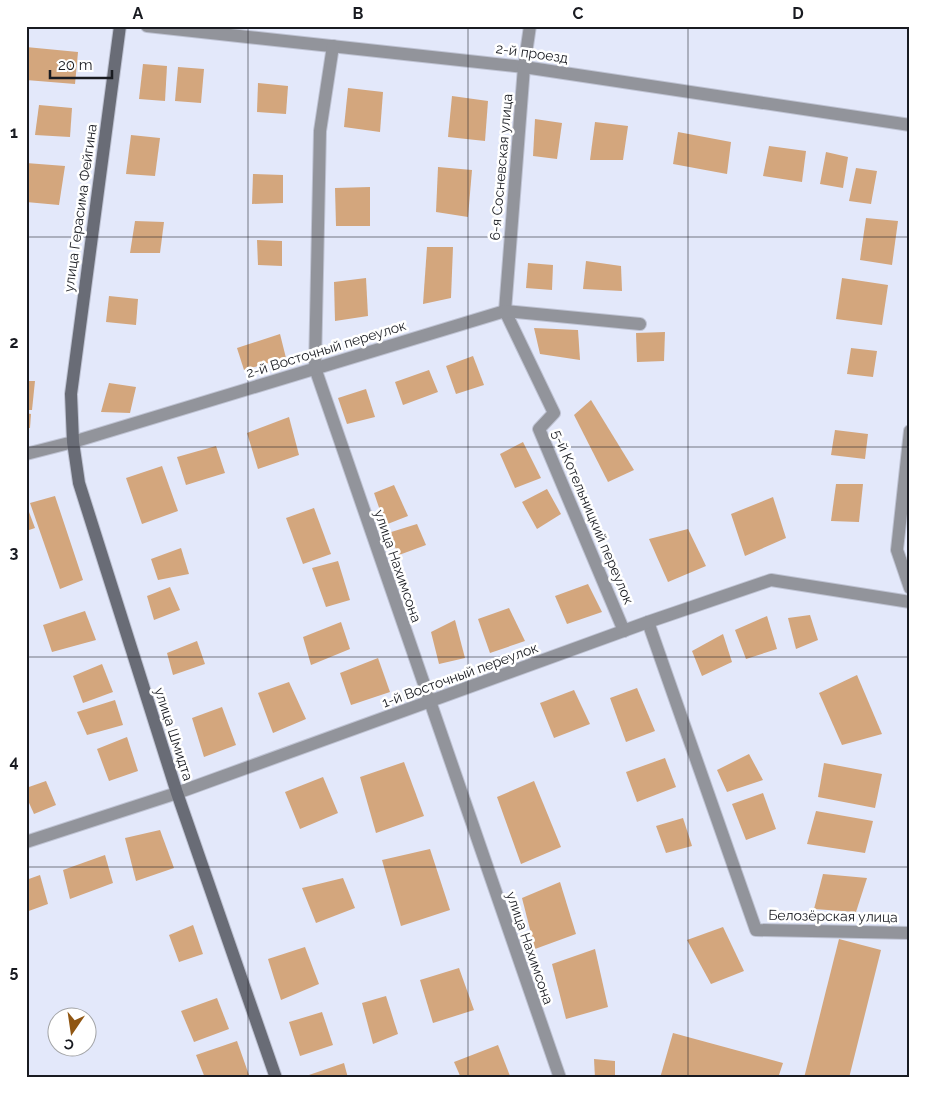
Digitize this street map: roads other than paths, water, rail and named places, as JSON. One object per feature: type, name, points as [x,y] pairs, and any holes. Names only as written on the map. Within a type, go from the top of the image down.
[{"type":"main road","name":"улица Герасима Фейгина","points":[[71,394],[120,26]]},
{"type":"main road","name":"улица Шмидта","points":[[71,394],[73,442],[78,484],[177,793],[276,1078]]},
{"type":"street","name":"2-й проезд","points":[[148,26],[524,67],[910,125]]},
{"type":"street","name":"6-я Сосневская улица","points":[[505,311],[524,67],[530,26]]},
{"type":"street","name":"улица Нахимсона","points":[[333,46],[320,131],[315,368],[560,1078]]},
{"type":"street","name":"2-й Восточный переулок","points":[[30,451],[73,442],[505,311],[640,324]]},
{"type":"street","name":"5-й Котельницкий переулок","points":[[505,311],[554,414],[539,430],[624,631]]},
{"type":"street","points":[[910,431],[897,550],[910,588]]},
{"type":"street","name":"1-й Восточный переулок","points":[[26,842],[177,793],[648,622],[771,580],[910,602]]},
{"type":"street","name":"Белозёрская улица","points":[[648,622],[756,930],[910,933]]}]
